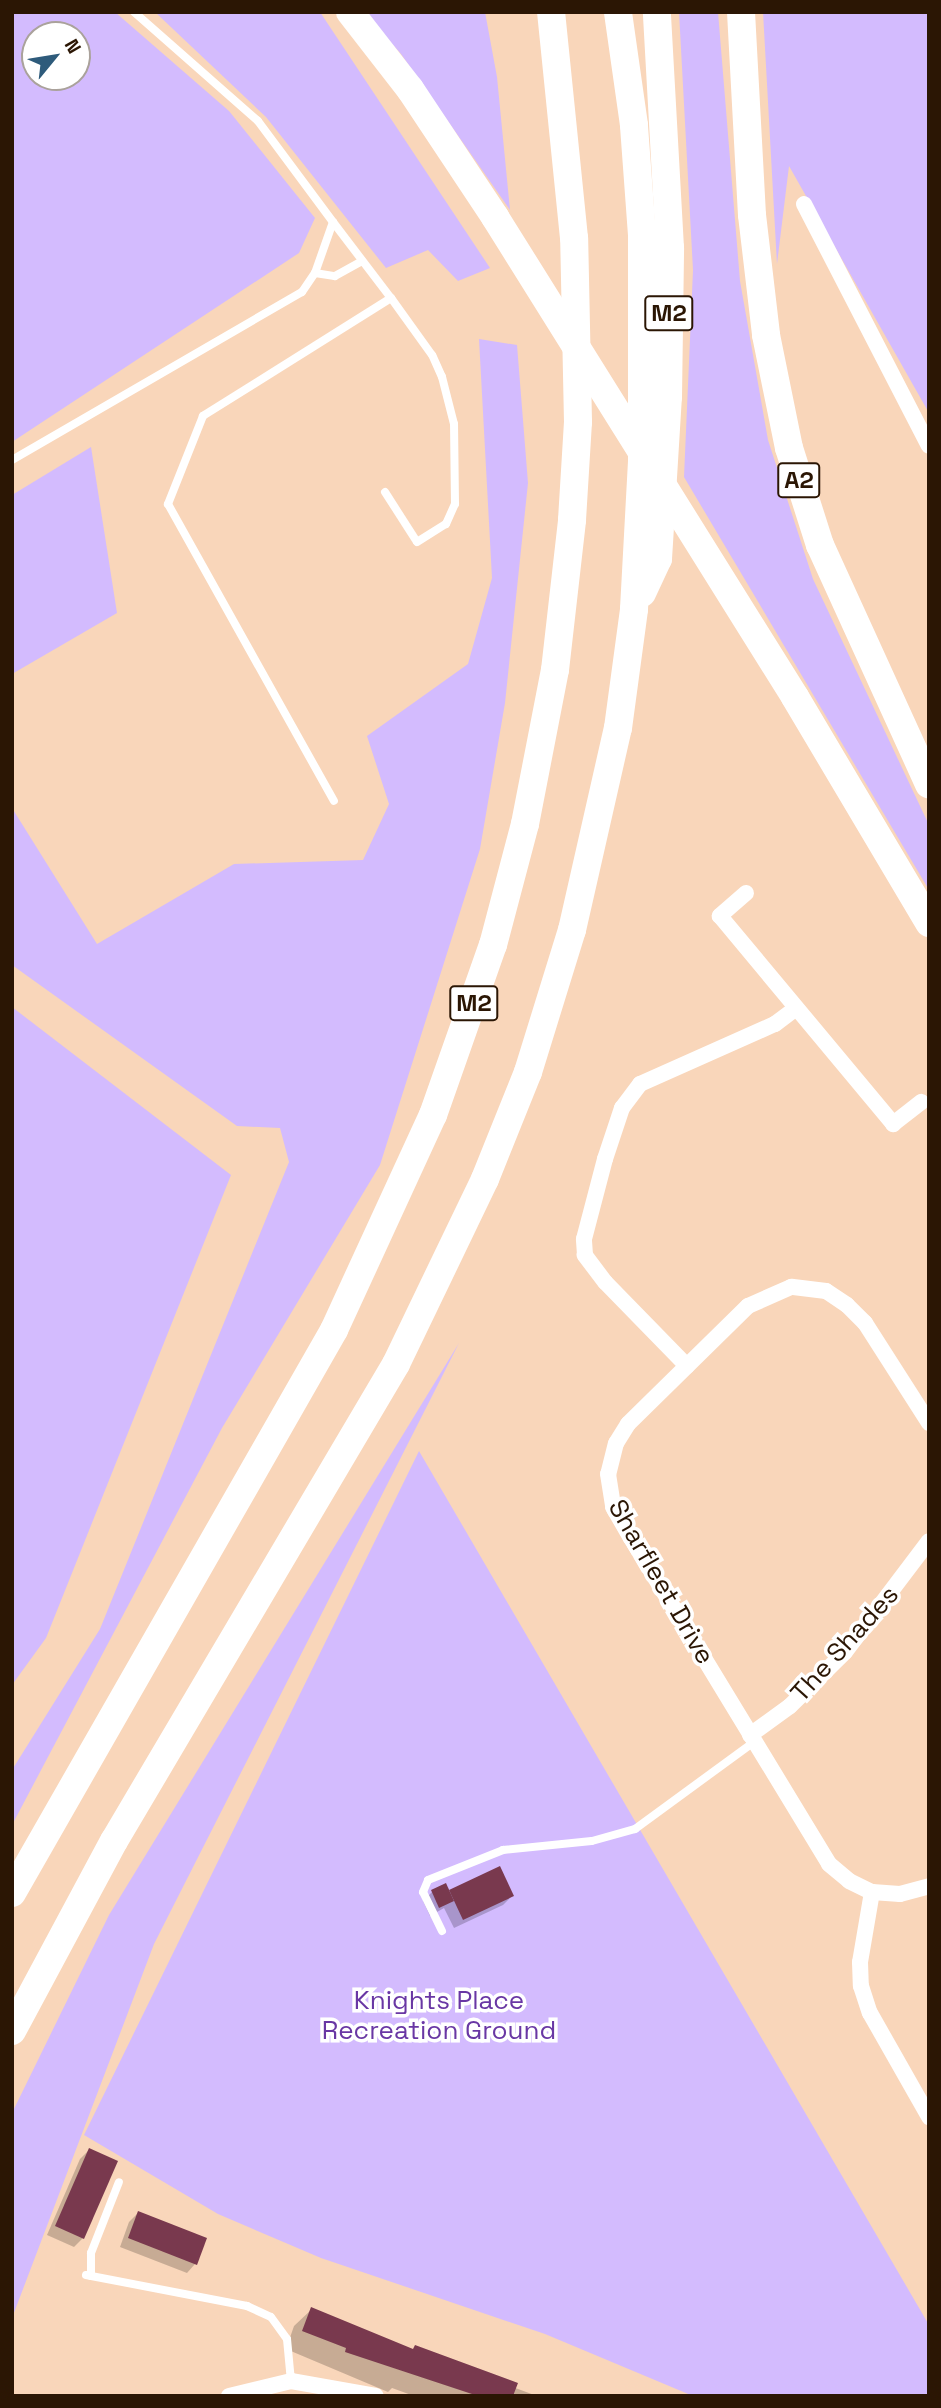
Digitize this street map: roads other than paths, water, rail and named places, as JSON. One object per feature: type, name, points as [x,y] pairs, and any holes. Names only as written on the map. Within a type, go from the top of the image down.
[{"type":"highway","points":[[349,12],[410,89],[495,217],[722,579],[929,923]]},
{"type":"highway","name":"M2","points":[[12,1892],[334,1330],[433,1115],[493,945],[525,824],[555,670],[572,520],[578,422],[574,238],[551,12]]},
{"type":"highway","name":"M2","points":[[12,2031],[114,1841],[396,1364],[485,1179],[528,1072],[572,930],[608,784],[634,609],[645,299],[634,125],[618,12]]},
{"type":"highway","name":"M2","points":[[634,609],[658,559],[668,397],[670,248],[657,12]]},
{"type":"highway","name":"A2","points":[[741,12],[752,215],[766,335],[789,448],[820,545],[929,784]]},
{"type":"street","points":[[804,204],[929,446]]},
{"type":"street","points":[[746,893],[720,916],[893,1124],[921,1102]]},
{"type":"street","points":[[687,1366],[605,1282],[586,1255],[584,1239],[605,1159],[622,1108],[640,1084],[775,1024],[796,1008]]},
{"type":"street","name":"Sharfleet Drive","points":[[872,1892],[849,1881],[829,1864],[631,1538],[610,1494],[609,1467],[618,1437],[754,1301],[778,1290],[810,1287],[847,1305],[865,1323],[929,1423]]},
{"type":"street","name":"The Shades","points":[[752,1738],[790,1706],[845,1652],[929,1541]]},
{"type":"street","points":[[929,1886],[901,1894],[872,1892],[860,1962],[861,1986],[870,2013],[929,2117]]},
{"type":"street","points":[[229,2396],[291,2381],[371,2395]]},
{"type":"lane","points":[[134,12],[258,121],[432,355],[442,377],[454,424],[456,504],[446,524],[417,542],[385,492]]},
{"type":"lane","points":[[12,460],[299,294],[315,273],[333,222]]},
{"type":"lane","points":[[315,273],[335,276],[362,261]]},
{"type":"lane","points":[[334,801],[178,529],[168,500],[204,416],[391,298]]},
{"type":"lane","points":[[442,1931],[423,1892],[428,1880],[503,1850],[592,1841],[635,1829],[752,1738]]},
{"type":"lane","points":[[119,2182],[91,2253],[88,2276],[247,2306],[271,2318],[287,2339],[291,2381]]},
{"type":"park label","name":"Knights Place Recreation Ground","points":[[439,2016]]}]
